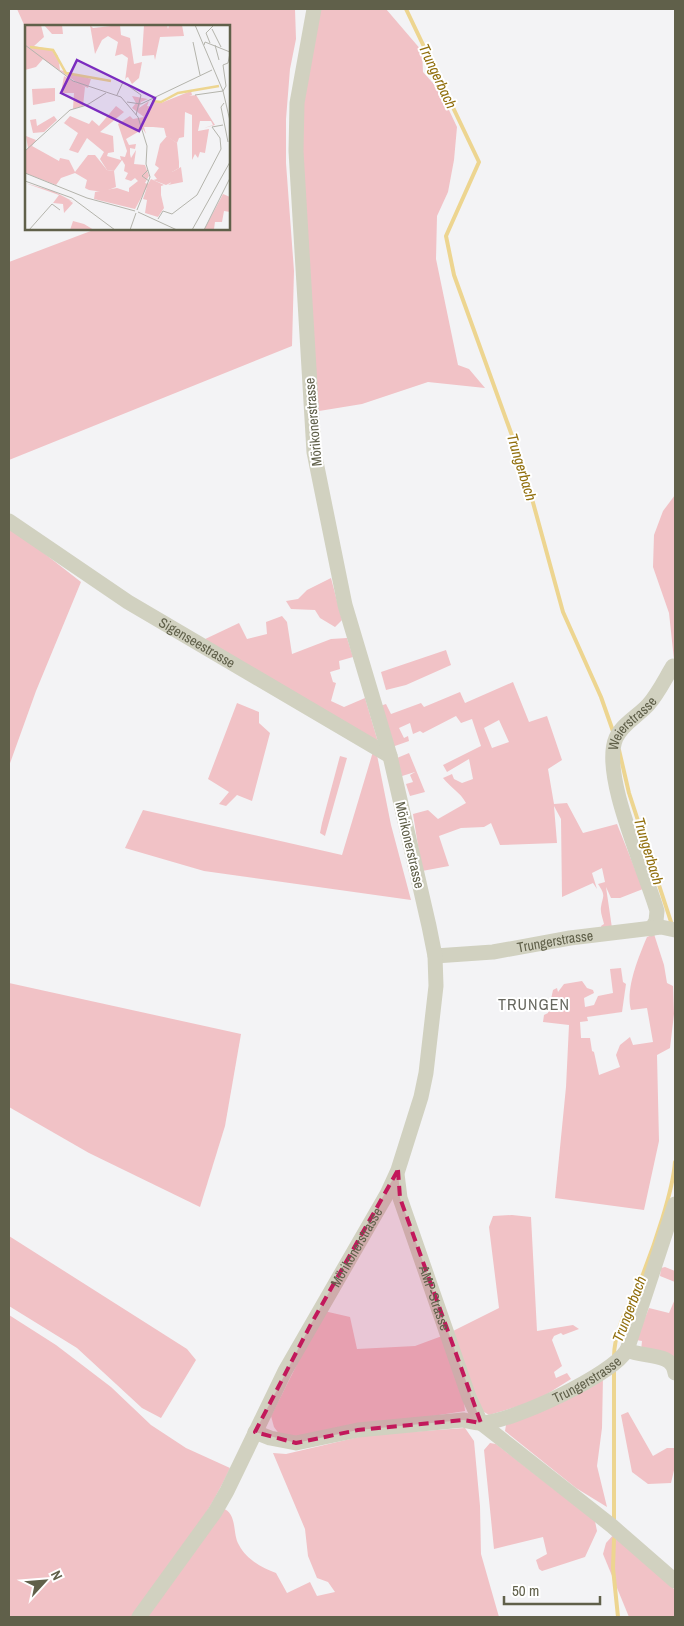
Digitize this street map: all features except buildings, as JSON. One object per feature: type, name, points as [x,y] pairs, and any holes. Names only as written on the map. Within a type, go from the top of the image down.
[{"type":"street","name":"Mörikonerstrasse","points":[[139,1617],[215,1512],[311,1324],[398,1170],[426,1073],[436,986],[435,956],[390,756],[345,605],[314,452],[296,151],[297,103],[314,9]]},
{"type":"street","name":"Sigenseestrasse","points":[[9,521],[128,602],[390,756]]},
{"type":"street","name":"Weierstrasse","points":[[662,928],[656,921],[657,911],[627,828],[614,769],[613,746],[623,727],[648,704],[673,666]]},
{"type":"street","name":"Trungerstrasse","points":[[435,956],[493,952],[570,938],[662,928]]},
{"type":"street","name":"AMP-Strasse","points":[[398,1170],[397,1185],[400,1198],[469,1397],[480,1423],[650,1557],[675,1581]]},
{"type":"street","name":"Trungerstrasse","points":[[480,1423],[503,1419],[538,1406],[608,1368],[624,1354],[675,1204]]},
{"type":"street","points":[[624,1354],[668,1359],[674,1364],[675,1373]]},
{"type":"street","points":[[255,1432],[270,1438],[296,1443],[358,1430],[464,1420],[480,1423]]},
{"type":"highlighted area","points":[[398,1170],[400,1198],[481,1423],[463,1420],[358,1430],[296,1443],[255,1432],[311,1324]]},
{"type":"shaded area","points":[[17,9],[295,9],[296,39],[290,69],[286,119],[286,163],[294,271],[292,346],[9,460],[9,262],[93,230],[230,230],[230,25],[25,25],[25,27]]},
{"type":"shaded area","points":[[320,9],[386,9],[422,51],[423,72],[440,91],[457,127],[454,160],[448,192],[437,216],[436,259],[458,365],[469,369],[485,388],[428,382],[362,404],[313,412],[301,106]]},
{"type":"shaded area","points":[[675,495],[675,669],[669,613],[653,567],[654,535],[663,511]]},
{"type":"shaded area","points":[[9,526],[81,582],[36,691],[9,766]]},
{"type":"shaded area","points":[[331,578],[342,620],[335,627],[320,618],[315,610],[291,609],[286,601],[298,599],[307,590]]},
{"type":"shaded area","points":[[282,616],[287,622],[292,654],[331,639],[347,638],[353,657],[339,661],[340,669],[330,672],[333,682],[336,683],[331,701],[344,707],[365,698],[378,742],[201,641],[239,623],[247,639],[267,634],[266,622]]},
{"type":"shaded area","points":[[446,650],[451,665],[406,685],[386,690],[381,672]]},
{"type":"shaded area","points":[[513,682],[529,722],[547,716],[562,760],[548,769],[554,804],[567,803],[583,833],[617,824],[643,889],[620,898],[611,898],[606,887],[612,928],[602,929],[601,926],[604,924],[601,913],[603,896],[598,884],[605,882],[602,868],[592,873],[597,889],[593,883],[562,897],[561,819],[554,806],[557,843],[500,845],[491,823],[484,827],[461,828],[439,836],[449,866],[422,871],[413,814],[428,810],[438,819],[466,803],[443,778],[452,774],[454,779],[462,783],[473,779],[469,759],[447,772],[443,765],[481,746],[472,719],[461,723],[456,716],[423,733],[420,731],[413,734],[410,723],[399,728],[404,738],[408,736],[409,741],[392,747],[380,706],[386,704],[391,714],[421,703],[424,707],[460,692],[465,703]],"holes":[[[499,720],[509,742],[492,748],[484,728]]]},
{"type":"shaded area","points":[[237,703],[259,712],[259,723],[270,733],[252,801],[237,795],[226,806],[219,804],[229,792],[208,779]]},
{"type":"shaded area","points":[[375,745],[391,825],[411,900],[204,871],[125,848],[143,810],[342,855]]},
{"type":"shaded area","points":[[409,753],[425,792],[410,796],[406,784],[413,782],[410,775],[415,772],[402,776],[397,758]]},
{"type":"shaded area","points":[[340,756],[347,758],[325,836],[320,833]]},
{"type":"shaded area","points":[[654,934],[664,965],[667,983],[673,986],[674,1014],[670,1048],[657,1055],[659,1141],[644,1210],[555,1198],[566,1087],[569,1025],[543,1022],[544,1015],[548,1013],[553,990],[557,988],[558,992],[564,984],[582,981],[594,993],[584,998],[585,1007],[594,1005],[598,996],[613,993],[610,969],[621,968],[623,982],[626,984],[622,1012],[587,1017],[588,1021],[580,1022],[581,1038],[590,1038],[599,1075],[620,1067],[616,1055],[620,1045],[630,1037],[633,1045],[653,1042],[647,1008],[631,1010],[630,992],[637,963],[647,937]]},
{"type":"shaded area","points":[[9,983],[241,1034],[225,1126],[200,1207],[89,1153],[9,1107]]},
{"type":"shaded area","points":[[493,1216],[531,1217],[537,1331],[573,1325],[579,1329],[563,1335],[561,1333],[554,1336],[552,1340],[562,1366],[554,1372],[556,1378],[567,1373],[571,1379],[536,1401],[489,1415],[476,1407],[449,1333],[499,1308],[489,1227]]},
{"type":"shaded area","points":[[9,1236],[187,1349],[196,1360],[161,1418],[142,1408],[77,1348],[9,1306]]},
{"type":"shaded area","points":[[665,1267],[675,1271],[675,1282],[660,1276],[661,1268]]},
{"type":"shaded area","points":[[675,1299],[675,1358],[641,1351],[642,1341],[636,1340],[649,1308],[669,1313]]},
{"type":"shaded area","points":[[324,1311],[350,1317],[357,1349],[415,1346],[442,1336],[462,1385],[465,1411],[283,1439],[274,1427],[271,1416]]},
{"type":"shaded area","points":[[9,1315],[56,1345],[111,1387],[151,1425],[186,1448],[230,1468],[198,1526],[132,1617],[9,1617]]},
{"type":"shaded area","points":[[603,1376],[602,1428],[597,1466],[607,1507],[576,1488],[505,1431],[506,1425]]},
{"type":"shaded area","points":[[628,1412],[653,1456],[667,1448],[675,1448],[675,1466],[671,1483],[648,1484],[632,1472],[621,1415]]},
{"type":"shaded area","points":[[465,1428],[474,1441],[480,1506],[481,1554],[499,1617],[143,1617],[222,1508],[233,1519],[237,1540],[242,1550],[255,1562],[276,1573],[287,1593],[310,1582],[317,1596],[335,1592],[328,1582],[317,1578],[308,1556],[305,1529],[273,1453],[286,1454],[367,1435]]},
{"type":"shaded area","points":[[490,1443],[496,1444],[595,1521],[597,1531],[585,1557],[542,1571],[539,1569],[536,1560],[547,1554],[543,1537],[494,1549],[484,1450]]},
{"type":"shaded area","points":[[615,1533],[675,1590],[675,1617],[629,1617],[603,1554],[606,1543]]},
{"type":"waterway","name":"Trungerbach","points":[[406,9],[479,162],[446,236],[454,275],[523,466],[563,612],[601,697],[614,734]]},
{"type":"waterway","name":"Trungerbach","points":[[619,750],[629,793],[672,925]]},
{"type":"waterway","name":"Trungerbach","points":[[614,1357],[620,1325],[643,1274],[662,1218],[671,1188],[675,1162]]},
{"type":"waterway","name":"Trungerbach","points":[[614,1369],[614,1519]]},
{"type":"waterway","name":"Trungerbach","points":[[614,1539],[613,1568],[618,1617]]},
{"type":"district","name":"TRUNGEN","points":[[534,1004]]}]
